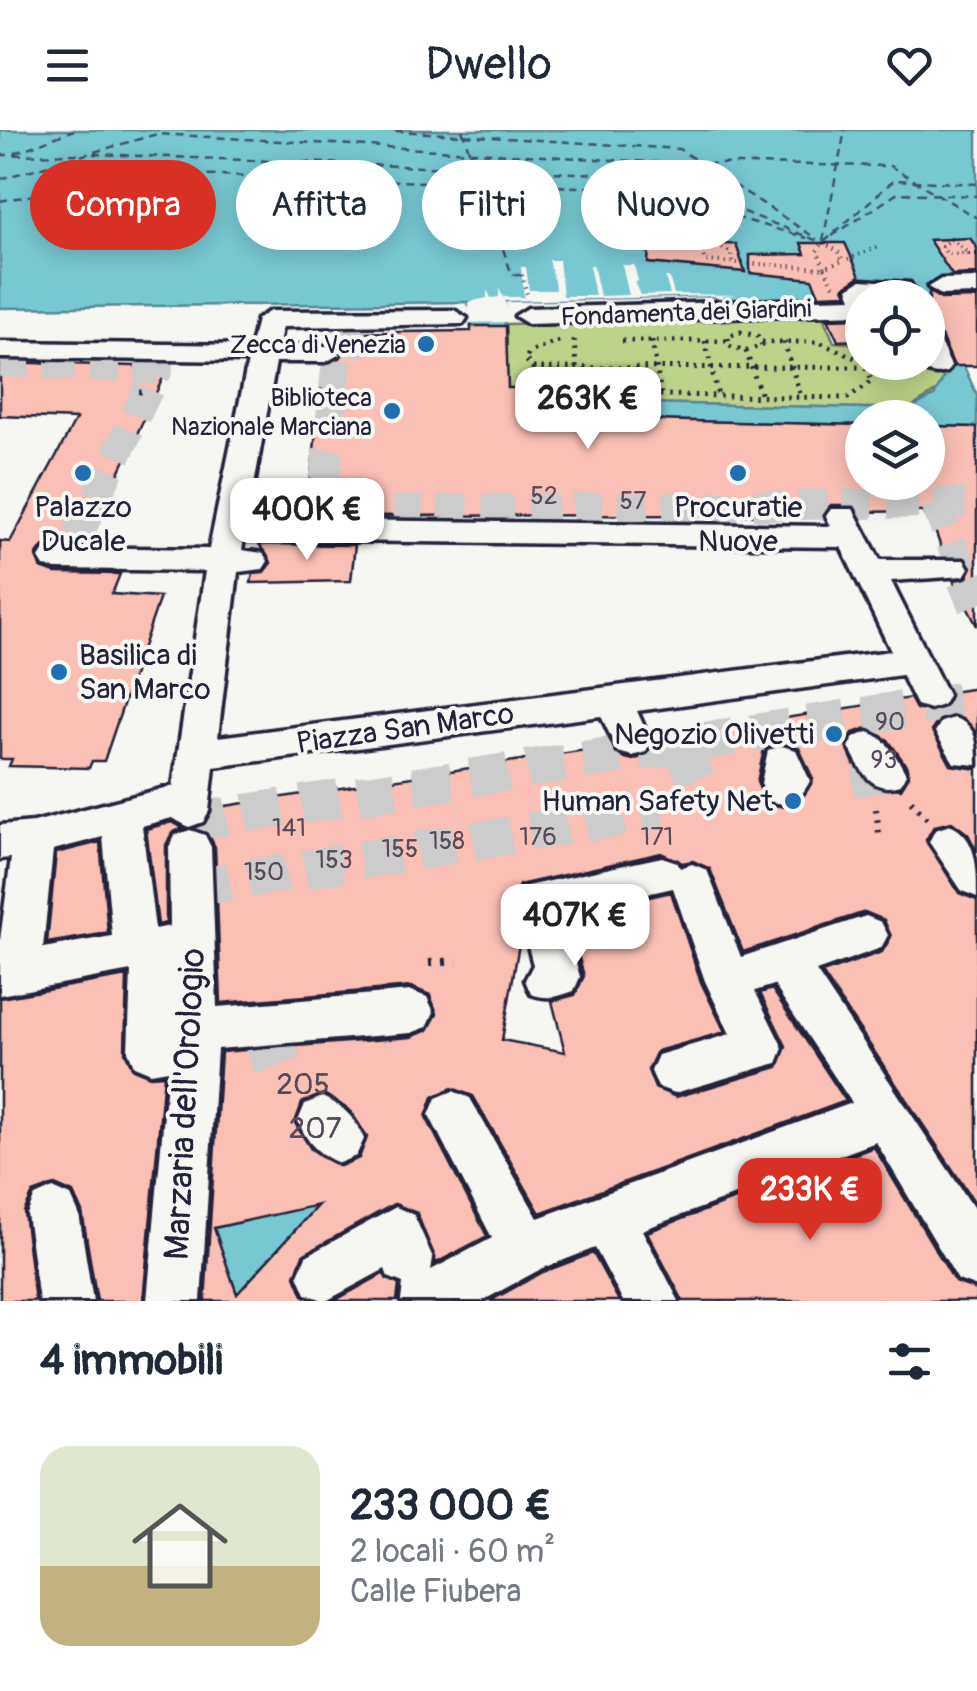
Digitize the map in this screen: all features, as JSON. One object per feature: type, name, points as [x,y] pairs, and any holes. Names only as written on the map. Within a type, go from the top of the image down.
[{"type":"street","points":[[945,287],[977,286]]},
{"type":"street","name":"Fondamenta dei Giardini","points":[[528,316],[845,299]]},
{"type":"street","points":[[0,350],[39,356],[263,353],[454,318]]},
{"type":"street","points":[[121,816],[161,947],[9,974],[17,841],[121,816],[190,819],[196,756],[270,319],[332,340]]},
{"type":"street","points":[[65,555],[230,562],[314,527],[847,525],[930,695]]},
{"type":"street","points":[[869,570],[952,568]]},
{"type":"street","name":"Piazza San Marco","points":[[196,756],[913,661]]},
{"type":"street","points":[[613,700],[632,742]]},
{"type":"street","name":"Marzaria dell'Orologio","points":[[174,1301],[192,1038],[161,947],[190,819]]},
{"type":"street","points":[[939,830],[977,879]]},
{"type":"street","points":[[547,980],[558,977],[537,900],[677,878],[760,1048],[676,1071]]},
{"type":"street","points":[[727,981],[866,935]]},
{"type":"street","points":[[784,962],[887,1114],[977,1261]]},
{"type":"street","points":[[192,1038],[261,1021],[411,1012]]},
{"type":"street","points":[[325,1275],[396,1233],[420,1285],[887,1114]]},
{"type":"street","points":[[453,1115],[526,1248]]},
{"type":"street","points":[[53,1214],[66,1301]]},
{"type":"street","points":[[607,1218],[652,1301]]},
{"type":"path","points":[[970,254],[952,239],[942,247],[946,254],[970,254],[977,254]]},
{"type":"path","points":[[733,262],[730,252],[714,244],[702,252],[705,261],[824,268],[843,260],[838,250],[823,243],[817,251],[824,268],[845,282]]},
{"type":"path","points":[[848,259],[878,247]]},
{"type":"path","points":[[726,341],[740,332],[762,342],[819,342],[845,353]]},
{"type":"path","points":[[574,340],[578,393]]},
{"type":"path","points":[[587,340],[530,352],[526,366],[792,368],[845,363]]},
{"type":"path","points":[[618,340],[726,341],[746,351],[756,350],[762,342]]},
{"type":"path","points":[[652,341],[661,395]]},
{"type":"path","points":[[705,341],[718,396]]},
{"type":"path","points":[[784,342],[801,397]]},
{"type":"path","points":[[746,351],[761,396]]},
{"type":"path","points":[[533,368],[534,381],[546,393],[848,398],[871,380]]},
{"type":"path","points":[[879,832],[885,783],[939,830]]},
{"type":"path","points":[[429,963],[457,960]]},
{"type":"green space","points":[[823,317],[834,342],[845,343],[845,380],[942,380],[941,388],[923,400],[845,400],[845,408],[504,400],[506,324]]},
{"type":"water","points":[[0,130],[977,130],[977,282],[845,280],[845,294],[716,301],[714,296],[505,301],[504,400],[845,408],[845,425],[482,416],[468,302],[0,308]]},
{"type":"water","points":[[945,325],[977,395],[977,427],[945,426],[945,400],[926,400],[945,380]]},
{"type":"water","points":[[635,847],[770,851],[535,892],[451,915],[460,987],[425,1085],[256,1273],[268,1301],[239,1301],[214,1228],[247,1221],[317,1160],[390,1085],[414,1048],[417,1024],[430,1000],[425,896]]},
{"type":"pier","points":[[549,260],[559,260],[563,296],[595,296],[589,265],[593,265],[600,296],[629,295],[622,265],[634,265],[638,281],[634,282],[640,295],[670,294],[665,277],[669,277],[674,294],[738,295],[722,296],[722,301],[714,296],[505,301],[510,322],[466,323],[469,302],[487,298],[487,290],[491,298],[499,297],[499,289],[503,297],[524,297],[521,267],[526,267],[529,290],[556,290]]},
{"type":"building","points":[[970,238],[977,248],[977,274],[952,275],[929,240]]},
{"type":"building","points":[[801,243],[845,243],[860,276],[845,280],[845,294],[819,295],[812,279],[750,273],[750,255],[805,254]]},
{"type":"building","points":[[649,250],[738,250],[745,272],[648,263]]},
{"type":"building","points":[[977,298],[977,366],[954,366],[945,345],[945,299]]},
{"type":"building","points":[[845,318],[845,341],[838,341],[828,319]]},
{"type":"building","points":[[471,326],[506,326],[508,388],[523,388],[524,417],[845,425],[845,500],[945,500],[945,426],[977,427],[977,626],[953,580],[967,578],[972,566],[964,556],[944,556],[933,525],[921,511],[859,512],[853,505],[831,505],[824,512],[750,515],[306,516],[324,366],[344,355],[327,343],[328,333],[471,331]]},
{"type":"building","points":[[0,362],[168,367],[86,544],[55,543],[43,546],[36,556],[41,568],[55,573],[120,574],[112,594],[160,597],[104,761],[92,761],[89,768],[9,766],[12,759],[0,759],[0,541],[10,542],[76,419],[0,416]]},
{"type":"building","points":[[259,544],[355,545],[351,581],[251,583],[253,574],[263,573],[271,563]]},
{"type":"building","points":[[977,688],[977,733],[955,715],[940,718],[932,730],[951,765],[977,769],[977,852],[968,834],[952,822],[934,826],[926,840],[959,893],[977,900],[977,1206],[822,973],[882,952],[891,937],[884,920],[865,912],[743,952],[710,869],[661,853],[519,885],[512,901],[521,933],[502,1040],[565,1052],[552,1001],[575,995],[584,976],[567,916],[671,892],[701,982],[725,1032],[657,1051],[648,1070],[655,1088],[676,1097],[778,1067],[786,1046],[760,993],[772,989],[846,1101],[540,1213],[473,1096],[452,1088],[433,1097],[426,1117],[487,1236],[436,1263],[417,1213],[394,1204],[303,1255],[295,1276],[303,1295],[315,1301],[205,1301],[221,1052],[411,1037],[428,1030],[437,1014],[430,995],[411,987],[221,1003],[215,847],[208,833],[197,828],[206,824],[213,808],[611,746],[617,756],[633,760],[649,754],[654,739],[910,698],[916,709],[931,713],[946,707],[951,692]],"holes":[[[867,728],[888,740],[909,776],[901,789],[873,786],[855,766],[846,745],[853,733]],[[781,742],[799,748],[813,779],[801,800],[784,807],[766,803],[757,782],[764,749]],[[324,1094],[350,1111],[367,1137],[359,1158],[340,1166],[311,1149],[295,1123],[302,1103]],[[318,1205],[237,1294],[214,1228]]]},
{"type":"building","points":[[172,822],[183,828],[172,833],[166,845],[166,923],[158,925],[146,829]]},
{"type":"building","points":[[100,842],[108,933],[47,943],[56,853]]},
{"type":"building","points":[[127,976],[125,1052],[133,1069],[150,1076],[164,1075],[143,1301],[97,1301],[82,1212],[73,1193],[55,1185],[33,1193],[24,1212],[35,1301],[0,1301],[0,998]]},
{"type":"building","points":[[874,1147],[955,1282],[977,1290],[977,1301],[683,1301],[647,1232]]},
{"type":"building","points":[[593,1253],[619,1301],[490,1301],[543,1272]]},
{"type":"building","points":[[383,1274],[399,1285],[397,1301],[334,1301]]},
{"type":"ferry route","points":[[15,153],[74,130]]},
{"type":"ferry route","points":[[381,130],[464,135]]},
{"type":"ferry route","points":[[462,130],[464,135]]},
{"type":"ferry route","points":[[838,165],[845,130]]},
{"type":"ferry route","points":[[0,179],[157,134],[470,152]]},
{"type":"ferry route","points":[[464,135],[679,149],[696,160]]},
{"type":"ferry route","points":[[464,135],[470,152]]},
{"type":"ferry route","points":[[470,152],[613,160]]},
{"type":"ferry route","points":[[470,152],[472,160]]},
{"type":"ferry route","points":[[0,155],[80,154]]},
{"type":"ferry route","points":[[93,154],[422,167]]},
{"type":"ferry route","points":[[745,164],[838,165]]},
{"type":"ferry route","points":[[823,241],[838,165]]},
{"type":"ferry route","points":[[838,165],[890,166],[915,181]]},
{"type":"ferry route","points":[[561,172],[653,176],[823,243]]},
{"type":"ferry route","points":[[0,201],[158,173],[422,182]]},
{"type":"ferry route","points":[[824,242],[894,180],[915,181]]},
{"type":"ferry route","points":[[915,181],[977,184]]},
{"type":"ferry route","points":[[915,181],[938,195]]},
{"type":"ferry route","points":[[561,186],[639,189],[807,238]]},
{"type":"ferry route","points":[[745,192],[817,239]]},
{"type":"ferry route","points":[[832,236],[898,193],[938,195]]},
{"type":"ferry route","points":[[938,195],[977,196]]},
{"type":"ferry route","points":[[938,195],[977,218]]},
{"type":"ferry route","points":[[503,250],[512,275],[522,275]]},
{"type":"tunnel","points":[[366,341],[339,342],[321,512],[935,503]]},
{"type":"tunnel","points":[[0,362],[158,369],[72,548]]},
{"type":"tunnel","points":[[935,503],[977,502]]},
{"type":"tunnel","points":[[935,503],[967,582]]},
{"type":"tunnel","points":[[966,579],[977,605]]},
{"type":"tunnel","points":[[682,744],[977,698]]},
{"type":"tunnel","points":[[189,822],[682,744]]},
{"type":"tunnel","points":[[682,744],[703,797]]},
{"type":"tunnel","points":[[874,794],[871,776],[876,759]]},
{"type":"tunnel","points":[[192,888],[662,810]]},
{"type":"tunnel","points":[[261,1021],[285,1084]]},
{"type":"place","name":"Zecca di Venezia","points":[[426,344]]},
{"type":"place","name":"Biblioteca Nazionale Marciana","points":[[392,411]]},
{"type":"place","name":"Palazzo Ducale","points":[[83,473]]},
{"type":"place","name":"Procuratie Nuove","points":[[738,473]]},
{"type":"place","name":"Basilica di San Marco","points":[[59,672]]},
{"type":"place","name":"Negozio Olivetti","points":[[834,734]]},
{"type":"place","name":"Human Safety Net","points":[[793,801]]}]
